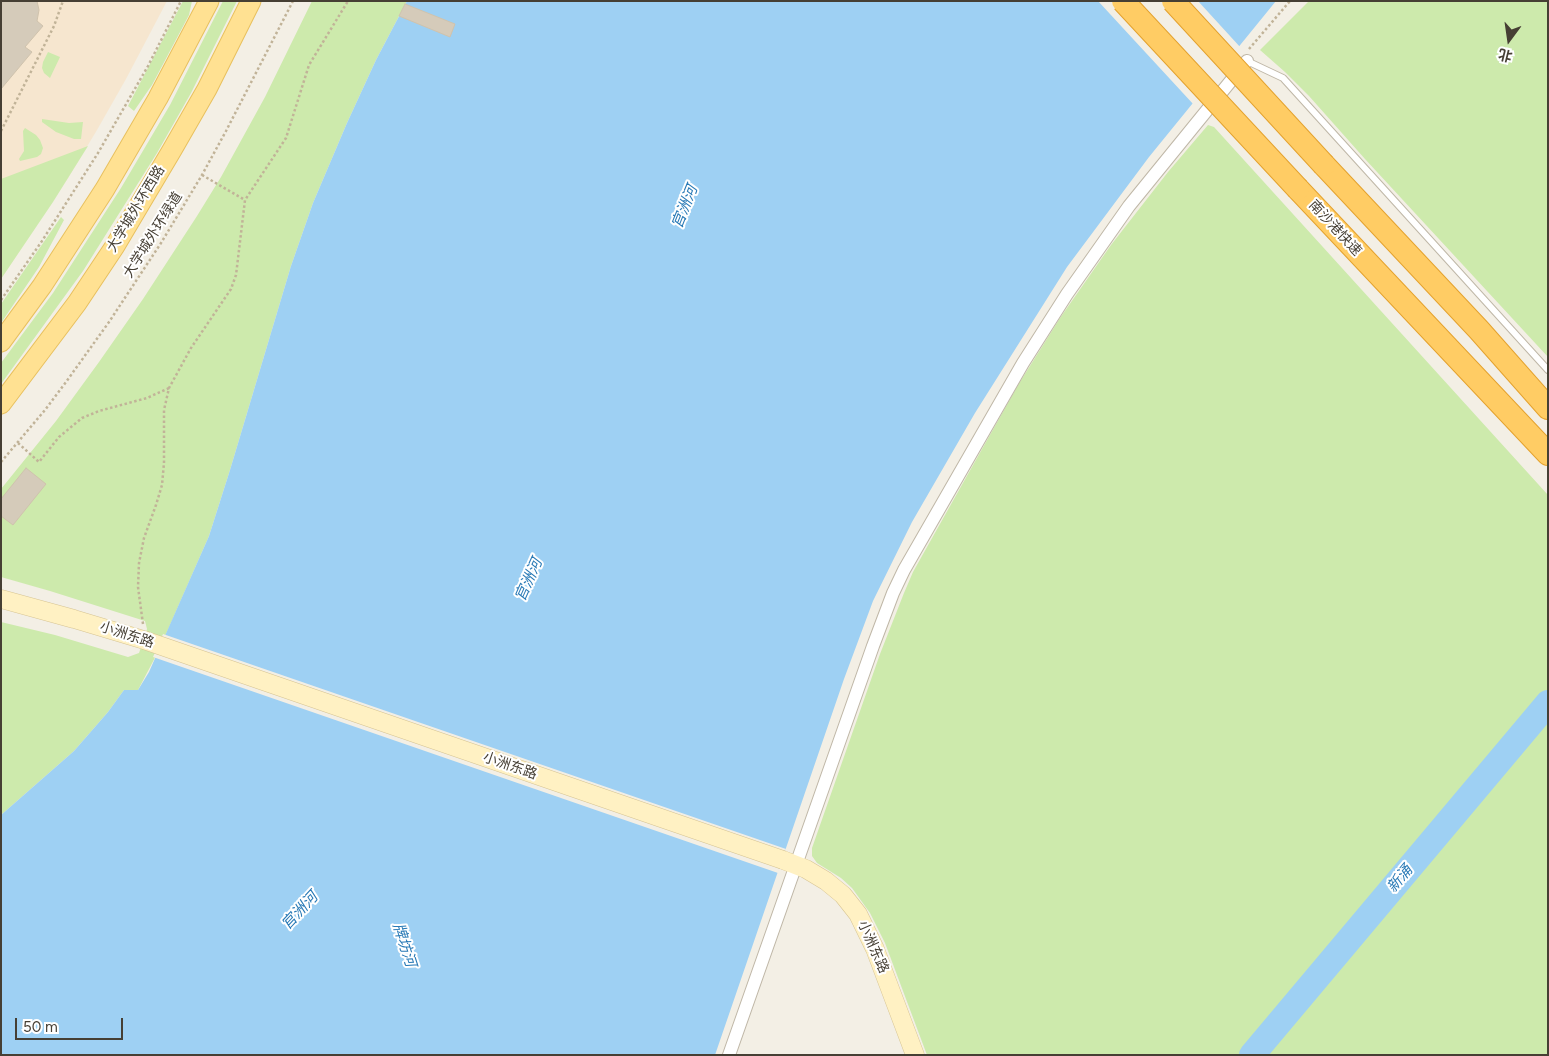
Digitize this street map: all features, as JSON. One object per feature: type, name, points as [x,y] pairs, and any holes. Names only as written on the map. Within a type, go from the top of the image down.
[{"type":"highway","name":"南沙港快速","points":[[1123,1],[1548,454]]},
{"type":"highway","points":[[1173,1],[1548,408]]},
{"type":"main road","points":[[1,342],[42,286],[105,189],[158,98],[200,10],[209,1]]},
{"type":"main road","name":"大学城外环西路","points":[[1,404],[77,303],[115,246],[207,89],[251,1]]},
{"type":"main road","name":"小洲东路","points":[[1,599],[57,614],[143,632],[790,863],[815,874],[835,888],[858,914],[875,949],[915,1055]]},
{"type":"street","points":[[729,1055],[790,863],[893,593],[904,570],[1022,363],[1067,294],[1129,206],[1247,61]]},
{"type":"lane","points":[[1247,61],[1283,78],[1548,370]]},
{"type":"path","points":[[1,131],[54,26],[62,1]]},
{"type":"path","points":[[1,300],[98,153],[148,66],[181,1]]},
{"type":"path","name":"大学城外环绿道","points":[[1,462],[66,382],[109,322],[161,243],[202,175],[294,1]]},
{"type":"path","points":[[143,632],[138,587],[139,563],[144,538],[159,496],[164,474],[164,417],[169,388],[195,342],[231,289],[236,275],[245,200],[286,138],[309,65],[348,1]]},
{"type":"path","points":[[1247,61],[1250,47],[1290,1]]},
{"type":"path","points":[[9,105],[13,107]]},
{"type":"path","points":[[202,175],[245,200]]},
{"type":"path","points":[[18,443],[39,462],[59,437],[82,418],[99,411],[147,398],[169,388]]},
{"type":"shaded area","points":[[1,1],[167,1],[97,130],[68,178],[1,279]]},
{"type":"green space","points":[[183,1],[192,1],[189,15],[152,85],[134,111],[128,106]]},
{"type":"green space","points":[[223,1],[237,1],[191,93],[157,153],[83,271],[1,384],[1,363],[53,293],[121,188],[170,105]]},
{"type":"green space","points":[[312,1],[407,1],[376,60],[313,203],[291,266],[209,536],[159,650],[138,690],[124,690],[108,712],[74,751],[1,815],[1,622],[55,635],[128,657],[139,653],[147,629],[145,621],[1,577],[1,489],[56,421],[99,362],[197,216],[265,97]]},
{"type":"green space","points":[[1309,1],[1548,1],[1548,357],[1309,96],[1260,50]]},
{"type":"green space","points":[[48,52],[60,57],[50,78],[44,73],[42,68]]},
{"type":"green space","points":[[42,119],[69,123],[83,122],[81,139],[74,139],[56,132],[42,122]]},
{"type":"green space","points":[[1208,125],[1214,127],[1548,495],[1548,1055],[927,1055],[885,943],[870,913],[852,888],[841,878],[817,863],[812,856],[812,848],[880,654],[913,572],[1018,385],[1060,318],[1111,245],[1168,172]]},
{"type":"green space","points":[[25,128],[36,135],[43,148],[41,154],[37,157],[20,161],[19,159],[24,151],[23,131]]},
{"type":"green space","points":[[88,146],[53,202],[1,279],[1,179]]},
{"type":"green space","points":[[61,217],[64,220],[39,267],[1,323],[1,304]]},
{"type":"water","points":[[407,1],[1276,1],[1149,157],[1067,267],[975,413],[912,522],[873,601],[844,679],[715,1055],[1,1055],[1,815],[74,751],[108,712],[124,690],[138,690],[149,672],[209,536],[291,266],[313,203],[376,60]]},
{"type":"pier","points":[[1098,1],[1198,1],[1241,48],[1194,105]]},
{"type":"pier","points":[[163,634],[786,849],[778,873],[153,657]]},
{"type":"building","points":[[1,1],[37,1],[39,10],[37,21],[43,26],[25,47],[32,52],[1,89]]},
{"type":"building","points":[[405,4],[455,24],[450,37],[399,16]]},
{"type":"building","points":[[26,468],[46,484],[13,525],[1,516],[1,499]]},
{"type":"waterway","name":"新涌","points":[[1252,1055],[1548,703]]},
{"type":"water label","name":"官洲河","points":[[685,207]]},
{"type":"water label","name":"官洲河","points":[[529,580]]},
{"type":"water label","name":"官洲河","points":[[300,911]]},
{"type":"water label","name":"牌坊河","points":[[404,945]]}]
